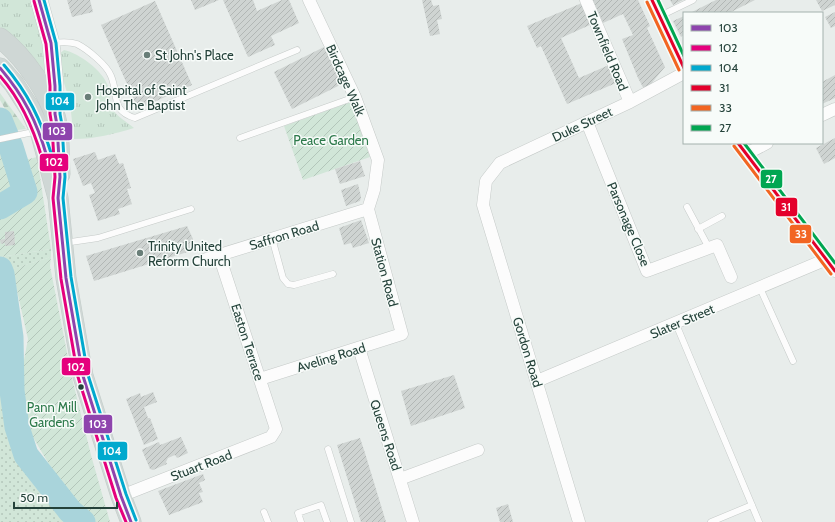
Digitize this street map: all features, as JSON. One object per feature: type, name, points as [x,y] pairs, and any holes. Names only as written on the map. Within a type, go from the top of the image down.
[{"type":"main road","points":[[0,38],[10,46],[36,76],[55,114],[60,176],[58,198],[62,243],[66,278],[83,376],[121,496],[131,522]]},
{"type":"main road","points":[[0,68],[14,84],[30,109],[31,133],[58,198]]},
{"type":"street","points":[[38,0],[51,43],[55,86],[55,114]]},
{"type":"street","name":"Birdcage Walk","points":[[309,0],[355,97],[378,160],[374,190],[368,209]]},
{"type":"street","name":"Townfield Road","points":[[586,0],[630,102]]},
{"type":"street","points":[[652,0],[683,66]]},
{"type":"street","name":"Duke Street","points":[[486,181],[500,163],[630,102],[683,74]]},
{"type":"street","points":[[823,115],[835,109]]},
{"type":"street","name":"Parsonage Close","points":[[587,122],[647,271],[709,248]]},
{"type":"street","points":[[739,144],[835,271]]},
{"type":"street","points":[[746,154],[765,144]]},
{"type":"street","name":"Gordon Road","points":[[486,181],[483,205],[579,522]]},
{"type":"street","name":"Saffron Road","points":[[200,261],[368,209]]},
{"type":"street","name":"Station Road","points":[[368,209],[402,334]]},
{"type":"street","points":[[709,248],[717,245],[731,277]]},
{"type":"street","name":"Easton Terrace","points":[[220,255],[276,429]]},
{"type":"street","name":"Slater Street","points":[[537,382],[827,260]]},
{"type":"street","name":"Aveling Road","points":[[260,379],[402,334]]},
{"type":"street","name":"Queens Road","points":[[359,348],[413,522]]},
{"type":"street","name":"Stuart Road","points":[[121,496],[271,437],[276,429]]},
{"type":"street","points":[[400,479],[478,450]]},
{"type":"lane","points":[[660,16],[693,0]]},
{"type":"lane","points":[[51,43],[69,42],[77,44],[94,56],[111,74],[118,107],[123,112],[136,118],[297,50]]},
{"type":"lane","points":[[240,138],[355,97]]},
{"type":"lane","points":[[3,138],[31,133]]},
{"type":"lane","points":[[687,207],[709,248]]},
{"type":"lane","points":[[62,243],[98,238],[191,209]]},
{"type":"lane","points":[[698,228],[722,216]]},
{"type":"lane","points":[[272,238],[283,278],[288,284],[294,285],[333,274]]},
{"type":"lane","points":[[760,288],[792,361]]},
{"type":"lane","points":[[676,324],[759,522]]},
{"type":"lane","points":[[328,449],[351,522]]},
{"type":"lane","points":[[301,522],[298,513],[320,505],[327,522]]},
{"type":"lane","points":[[711,522],[752,505]]},
{"type":"lane","points":[[264,512],[268,522]]},
{"type":"green space","points":[[0,0],[33,0],[38,19],[46,75],[18,43],[0,27]]},
{"type":"green space","points":[[64,50],[83,59],[101,74],[108,86],[113,110],[134,128],[104,136],[74,139],[70,103],[72,102],[69,99],[60,70],[59,54]]},
{"type":"green space","points":[[0,93],[26,129],[17,130],[0,100]]},
{"type":"green space","name":"Peace Garden","points":[[351,102],[370,157],[303,180],[284,126]]},
{"type":"green space","points":[[0,149],[6,150],[13,163],[37,157],[51,249],[0,257]]},
{"type":"green space","points":[[51,249],[51,257],[0,273],[0,257]]},
{"type":"green space","name":"Pann Mill Gardens","points":[[51,257],[50,266],[72,378],[91,455],[110,522],[92,522],[50,466],[27,427],[22,400],[23,365],[28,339],[12,269]]},
{"type":"green space","points":[[0,364],[4,400],[11,426],[21,450],[43,483],[63,504],[73,522],[0,522]]},
{"type":"building","points":[[67,0],[90,0],[93,12],[72,17]]},
{"type":"building","points":[[191,0],[219,0],[195,10]]},
{"type":"building","points":[[223,0],[253,0],[257,11],[282,0],[289,0],[299,23],[271,36],[275,45],[248,57]]},
{"type":"building","points":[[422,0],[431,0],[433,6],[439,5],[442,19],[437,20],[440,34],[430,36]]},
{"type":"building","points":[[593,0],[638,0],[650,26],[647,28],[665,67],[645,91],[622,39],[633,35],[623,14],[603,23]]},
{"type":"building","points":[[670,0],[683,0],[673,5]]},
{"type":"building","points":[[716,0],[755,0],[731,12],[692,12]]},
{"type":"building","points":[[816,0],[835,0],[835,5],[822,11]]},
{"type":"building","name":"St John's Place","points":[[155,1],[192,85],[138,109],[101,25]]},
{"type":"building","points":[[582,3],[592,24],[561,38],[579,78],[609,65],[616,83],[567,104],[541,46],[537,48],[527,26]]},
{"type":"building","points":[[835,12],[835,26],[831,28],[825,17]]},
{"type":"building","points":[[683,16],[683,36],[681,37],[673,21]]},
{"type":"building","points":[[324,47],[342,84],[292,109],[274,72]]},
{"type":"building","points":[[835,75],[835,98],[823,104],[823,81]]},
{"type":"building","points":[[835,138],[835,158],[824,164],[816,148]]},
{"type":"building","points":[[95,152],[98,160],[115,154],[119,164],[123,163],[131,188],[127,189],[132,204],[118,209],[120,214],[98,221],[89,195],[95,193],[91,183],[83,186],[73,159]]},
{"type":"building","points":[[360,161],[365,176],[340,184],[335,169]]},
{"type":"building","points":[[358,184],[361,197],[360,201],[346,206],[341,190]]},
{"type":"building","points":[[361,220],[369,243],[353,248],[351,243],[344,245],[339,228]]},
{"type":"building","name":"Trinity United Reform Church","points":[[187,226],[194,241],[194,250],[94,281],[86,256]]},
{"type":"building","points":[[14,231],[15,245],[5,246],[5,243],[1,244],[0,240],[5,239],[5,232]]},
{"type":"building","points":[[454,375],[465,408],[411,426],[401,391]]},
{"type":"building","points":[[153,392],[157,402],[144,407],[158,439],[144,445],[126,399],[140,393],[141,397]]},
{"type":"building","points":[[181,437],[188,453],[177,458],[175,455],[168,458],[166,462],[167,464],[153,470],[150,469],[142,450],[159,442],[160,445]]},
{"type":"building","points":[[360,438],[386,522],[361,522],[337,445]]},
{"type":"building","points":[[203,474],[205,480],[199,483],[203,492],[199,493],[203,502],[169,515],[158,491]]},
{"type":"building","points":[[508,504],[513,522],[500,522],[496,508]]},
{"type":"waterway","points":[[0,120],[11,147],[25,192],[0,207]]},
{"type":"waterway","points":[[0,269],[11,337],[12,391],[17,427],[26,455],[70,511],[83,522]]},
{"type":"transit line","name":"103","points":[[39,0],[51,43],[60,177],[58,198],[66,278],[83,376],[121,496],[131,522]]},
{"type":"transit line","name":"104","points":[[44,0],[56,43],[65,177],[63,198],[71,277],[88,375],[126,494],[136,520]]},
{"type":"transit line","name":"31","points":[[652,0],[683,66]]},
{"type":"transit line","name":"27","points":[[658,0],[683,54]]},
{"type":"transit line","name":"102","points":[[34,1],[46,44],[55,177],[53,198],[61,279],[78,377],[116,498],[126,522]]},
{"type":"transit line","name":"33","points":[[647,2],[679,70]]},
{"type":"transit line","name":"104","points":[[4,65],[13,75],[33,108],[52,156]]},
{"type":"transit line","name":"103","points":[[0,68],[23,99],[29,110],[39,132],[47,157]]},
{"type":"transit line","name":"102","points":[[0,76],[26,114],[35,135],[42,158]]},
{"type":"transit line","name":"31","points":[[739,144],[835,271]]},
{"type":"transit line","name":"27","points":[[745,144],[835,263]]},
{"type":"transit line","name":"33","points":[[734,146],[831,274]]},
{"type":"place","name":"St John's Place","points":[[147,55]]},
{"type":"place","name":"Hospital of Saint John The Baptist","points":[[88,97]]},
{"type":"place","name":"Trinity United Reform Church","points":[[140,253]]}]
